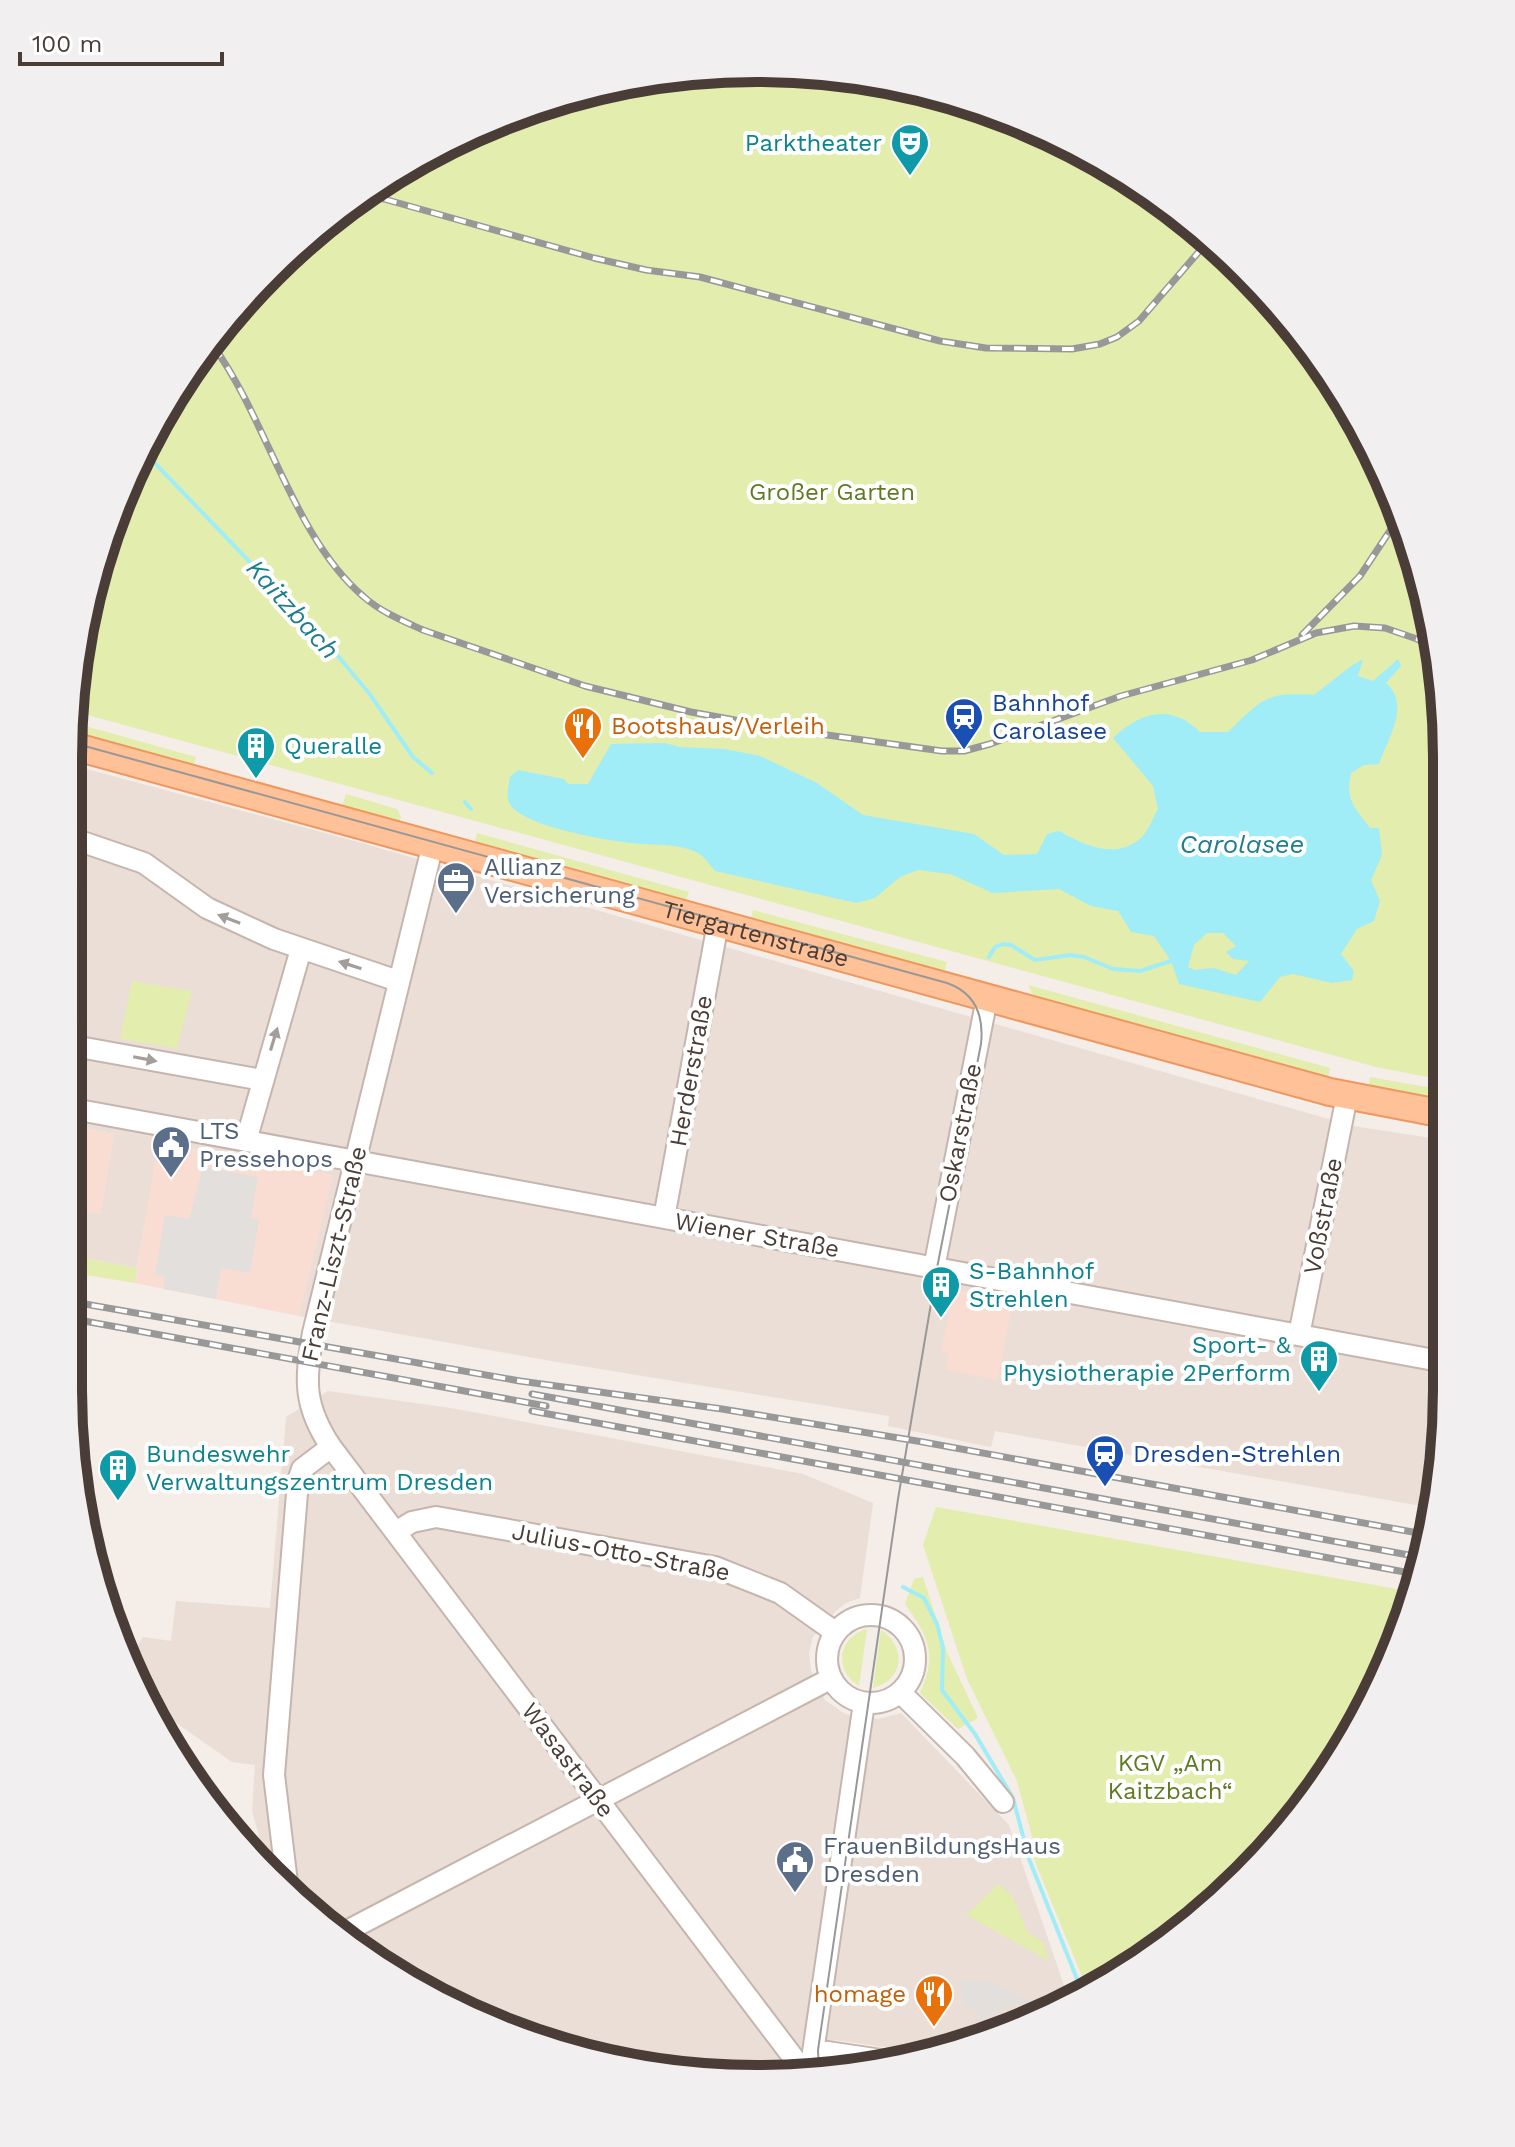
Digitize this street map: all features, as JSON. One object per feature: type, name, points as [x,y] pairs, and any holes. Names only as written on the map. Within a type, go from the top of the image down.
[{"type":"main road","name":"Tiergartenstraße","points":[[82,749],[1347,1096],[1433,1112]]},
{"type":"street","points":[[82,842],[144,863],[218,915],[301,949],[398,981]]},
{"type":"street","name":"Franz-Liszt-Straße","points":[[331,1447],[311,1411],[307,1380],[313,1333],[433,844]]},
{"type":"street","name":"Herderstraße","points":[[664,1218],[718,923]]},
{"type":"street","points":[[246,1141],[301,949]]},
{"type":"street","name":"Oskarstraße","points":[[934,1268],[987,998]]},
{"type":"street","points":[[82,1048],[262,1080]]},
{"type":"street","name":"Voßstraße","points":[[1299,1335],[1347,1096]]},
{"type":"street","name":"Wiener Straße","points":[[82,1111],[1433,1360]]},
{"type":"street","points":[[286,1872],[274,1775],[298,1481],[302,1469],[331,1447]]},
{"type":"street","name":"Wasastraße","points":[[331,1447],[801,2064]]},
{"type":"street","name":"Julius-Otto-Straße","points":[[396,1532],[412,1522],[436,1517],[715,1567],[780,1593],[835,1632]]},
{"type":"street","points":[[871,1614],[893,1620],[904,1629],[915,1654],[909,1681],[900,1692],[879,1703],[864,1703],[847,1697],[830,1679],[826,1655],[835,1632],[858,1616],[871,1614]]},
{"type":"street","points":[[351,1929],[830,1679]]},
{"type":"street","points":[[900,1692],[965,1756],[1003,1802]]},
{"type":"street","points":[[811,2063],[864,1703]]},
{"type":"street","points":[[814,2050],[860,2057]]},
{"type":"shaded area","points":[[82,768],[358,842],[1353,1126],[1433,1138],[1432,1434],[1422,1506],[995,1431],[991,1447],[888,1426],[889,1416],[299,1316],[332,1175],[159,1143],[137,1268],[82,1258],[82,1211],[100,1214],[114,1134],[82,1128]]},
{"type":"shaded area","points":[[82,1128],[114,1134],[100,1215],[82,1211]]},
{"type":"shaded area","points":[[158,1143],[333,1175],[299,1316],[135,1283]]},
{"type":"shaded area","points":[[203,1167],[258,1177],[251,1218],[259,1220],[250,1273],[221,1268],[216,1299],[163,1289],[165,1276],[155,1275],[165,1215],[189,1219]]},
{"type":"shaded area","points":[[953,1289],[1013,1300],[998,1380],[946,1370],[948,1353],[941,1351]]},
{"type":"shaded area","points":[[328,1391],[451,1408],[803,1474],[873,1503],[860,1598],[836,1611],[813,1637],[809,1653],[811,1671],[825,1700],[845,1714],[878,1719],[901,1713],[1009,1825],[1066,1990],[1016,2014],[975,2029],[900,2049],[835,2040],[811,2063],[713,2064],[626,2052],[583,2042],[499,2014],[420,1975],[346,1925],[262,1848],[252,1811],[255,1765],[232,1762],[166,1716],[134,1651],[143,1637],[171,1641],[176,1601],[270,1608],[286,1417]]},
{"type":"shaded area","points":[[982,1980],[1034,2001],[1025,2006],[1020,2002],[982,2020],[976,2009],[964,2006],[960,1981]]},
{"type":"green space","name":"Großer Garten","points":[[713,83],[802,83],[846,88],[932,105],[975,118],[1016,133],[1095,172],[1169,222],[1203,250],[1265,312],[1293,346],[1343,420],[1382,499],[1397,540],[1420,626],[1432,713],[1433,1078],[1376,1067],[83,714],[95,626],[118,540],[133,499],[172,420],[222,346],[250,312],[312,250],[346,222],[420,172],[459,152],[499,133],[583,105],[626,95]]},
{"type":"green space","points":[[83,725],[196,757],[194,765],[83,735]]},
{"type":"green space","points":[[346,794],[397,809],[401,817],[398,827],[341,810]]},
{"type":"green space","points":[[477,833],[689,892],[686,901],[482,845],[474,847]]},
{"type":"green space","points":[[753,910],[947,962],[944,972],[751,920]]},
{"type":"green space","points":[[132,981],[192,991],[177,1048],[120,1039]]},
{"type":"green space","points":[[1028,985],[1330,1068],[1327,1083],[1034,997]]},
{"type":"green space","points":[[1370,1077],[1433,1088],[1433,1101],[1367,1092]]},
{"type":"green space","points":[[82,1258],[137,1268],[135,1283],[82,1274]]},
{"type":"green space","name":"KGV „Am Kaitzbach“","points":[[936,1507],[1402,1590],[1382,1648],[1343,1727],[1293,1801],[1235,1867],[1203,1897],[1133,1951],[1084,1981],[1033,1857],[1037,1855],[1017,1781],[967,1679],[923,1545]]},
{"type":"green space","points":[[923,1577],[947,1652],[978,1718],[958,1729],[920,1693],[928,1667],[928,1646],[920,1626],[905,1604],[914,1579]]},
{"type":"green space","points":[[867,1629],[859,1686],[845,1671],[842,1654],[850,1639]]},
{"type":"green space","points":[[881,1630],[895,1645],[898,1662],[891,1678],[873,1688]]},
{"type":"green space","points":[[998,1884],[1013,1897],[1028,1933],[1043,1942],[1049,1961],[966,1915]]},
{"type":"water","name":"Carolasee","points":[[1363,659],[1358,676],[1373,681],[1398,659],[1401,666],[1386,683],[1397,701],[1397,711],[1379,764],[1364,765],[1351,773],[1349,782],[1355,808],[1370,828],[1379,828],[1382,855],[1371,880],[1380,901],[1374,921],[1357,929],[1341,954],[1354,971],[1352,980],[1332,983],[1293,974],[1280,977],[1260,1002],[1179,984],[1171,961],[1154,936],[1131,932],[1118,911],[1091,906],[1059,889],[993,893],[950,874],[918,870],[900,877],[875,898],[856,903],[715,871],[700,854],[681,847],[618,841],[545,825],[516,811],[508,799],[510,777],[518,770],[564,779],[568,784],[588,784],[611,744],[665,743],[760,756],[817,783],[863,815],[974,834],[1004,855],[1037,854],[1047,834],[1059,831],[1100,848],[1122,848],[1142,837],[1158,809],[1153,786],[1113,738],[1123,729],[1145,717],[1167,714],[1189,723],[1200,732],[1228,732],[1265,700],[1284,695],[1314,695]],"holes":[[[1207,933],[1223,933],[1236,946],[1226,952],[1233,959],[1249,961],[1236,975],[1214,968],[1195,970],[1188,967],[1194,945]]]},
{"type":"waterway","name":"Kaitzbach","points":[[152,460],[321,636],[369,693],[413,757],[432,773]]},
{"type":"waterway","name":"Kaitzbach","points":[[465,802],[471,809]]},
{"type":"waterway","name":"Kaitzbach","points":[[989,957],[995,947],[1003,944],[1011,945],[1035,960],[1070,955],[1084,957],[1113,969],[1140,971],[1171,961]]},
{"type":"waterway","name":"Kaitzbach","points":[[903,1587],[924,1598],[937,1624],[943,1648],[942,1690],[975,1734],[1013,1798],[1029,1859],[1079,1983]]},
{"type":"tram line","points":[[82,745],[947,983],[965,993],[976,1007],[981,1024],[981,1044],[937,1268],[898,1499],[819,2062]]},
{"type":"railway","points":[[379,199],[594,258],[646,270],[700,277],[940,341],[986,348],[1072,349],[1117,337],[1139,321],[1201,249]]},
{"type":"railway","points":[[217,352],[319,544],[364,597],[385,612],[423,630],[585,686],[691,712],[784,729],[942,751],[964,751],[1121,696],[1252,660],[1316,633],[1354,626],[1385,628],[1423,642]]},
{"type":"railway","points":[[1302,635],[1360,576],[1392,527]]},
{"type":"railway","points":[[82,1303],[520,1381],[722,1409],[923,1442],[1417,1533]]},
{"type":"railway","points":[[82,1321],[546,1406]]},
{"type":"railway","points":[[532,1394],[1412,1556]]},
{"type":"railway","points":[[532,1411],[1407,1572]]},
{"type":"place","name":"Parktheater","points":[[910,177]]},
{"type":"place","name":"Bahnhof Carolasee","points":[[964,751]]},
{"type":"place","name":"Bootshaus/Verleih","points":[[583,760]]},
{"type":"place","name":"Queralle","points":[[256,780]]},
{"type":"place","name":"Allianz Versicherung","points":[[456,915]]},
{"type":"place","name":"LTS Pressehops","points":[[171,1179]]},
{"type":"place","name":"S-Bahnhof Strehlen","points":[[941,1319]]},
{"type":"place","name":"Sport- & Physiotherapie 2Perform","points":[[1319,1393]]},
{"type":"place","name":"Dresden-Strehlen","points":[[1105,1488]]},
{"type":"place","name":"Bundeswehr Verwaltungszentrum Dresden","points":[[118,1502]]},
{"type":"place","name":"FrauenBildungsHaus Dresden","points":[[795,1894]]},
{"type":"place","name":"homage","points":[[934,2028]]}]
